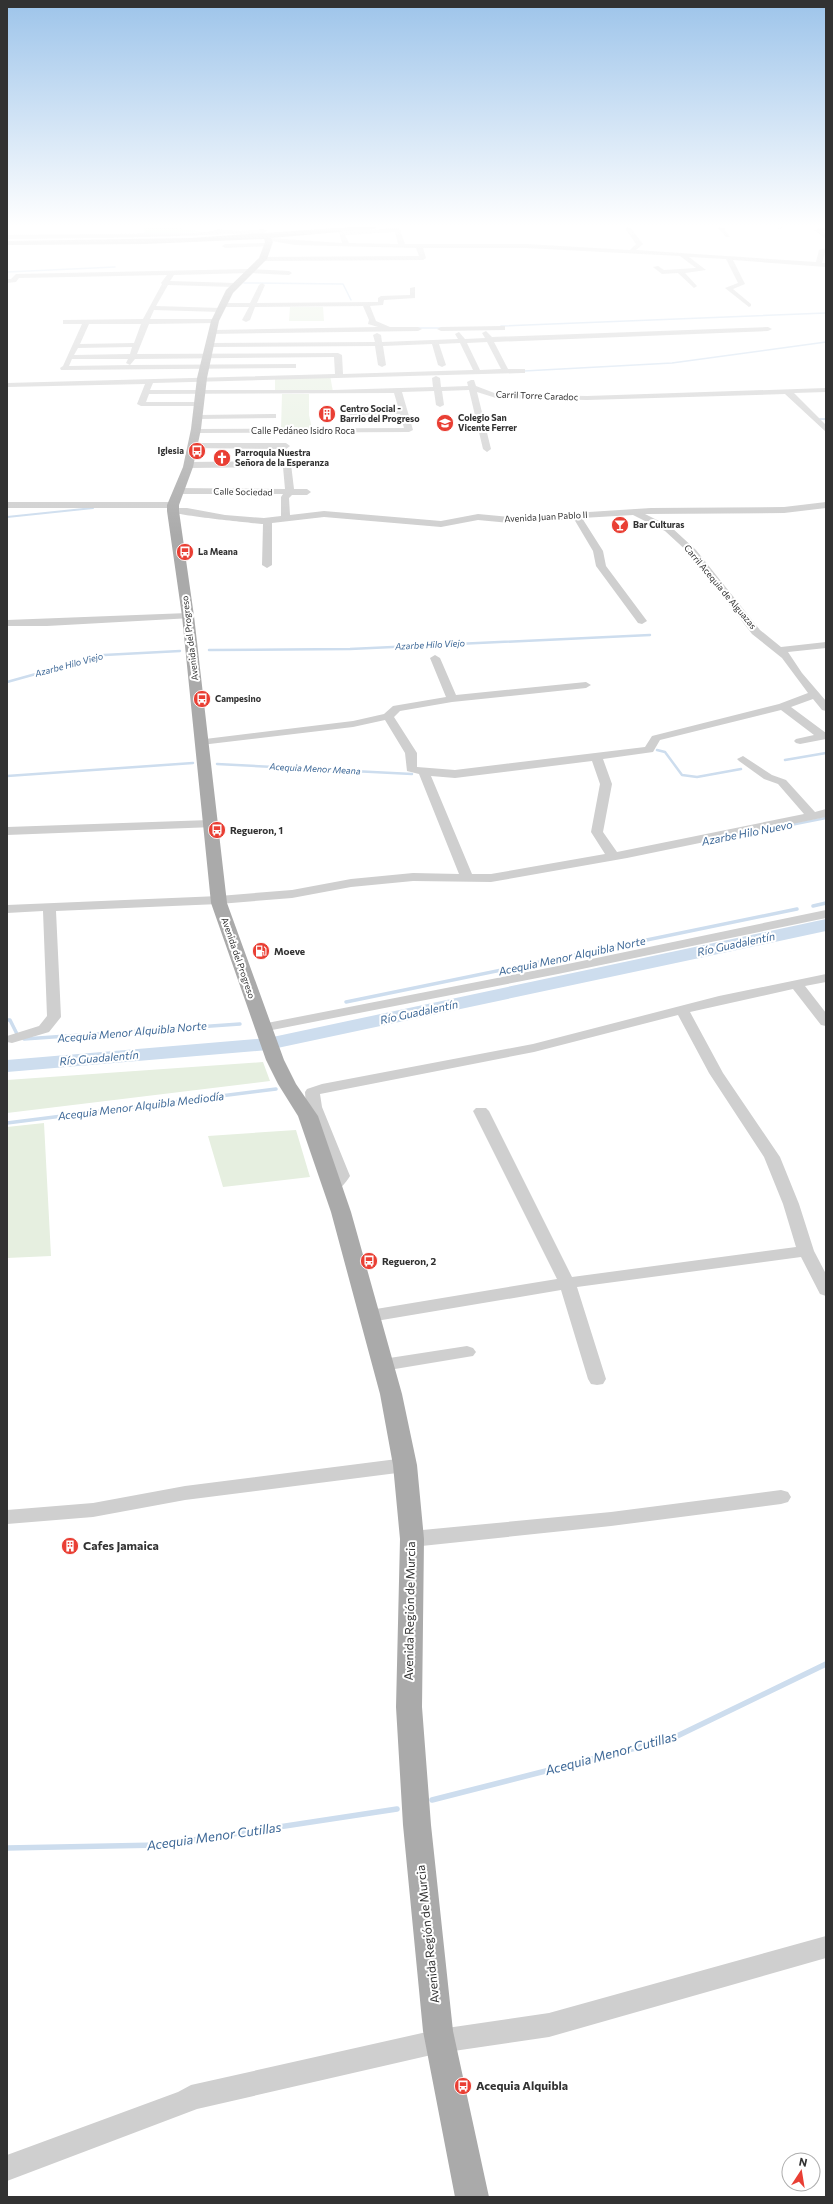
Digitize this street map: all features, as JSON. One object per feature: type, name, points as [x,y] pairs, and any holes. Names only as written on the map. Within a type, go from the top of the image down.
[{"type":"main road","points":[[173,508],[178,491],[189,465],[202,391],[202,378],[208,356],[212,330]]},
{"type":"main road","name":"Avenida del Progreso","points":[[173,508],[188,616],[219,900],[268,1044]]},
{"type":"main road","name":"Avenida Región de Murcia","points":[[268,1044],[287,1084],[308,1116],[332,1187],[391,1394],[405,1465],[412,1539],[408,1707],[417,1825],[440,2041],[472,2197]]},
{"type":"street","points":[[57,383],[71,357],[83,330]]},
{"type":"street","points":[[118,382],[120,371],[129,367],[144,330]]},
{"type":"street","points":[[364,330],[394,330]]},
{"type":"street","points":[[376,330],[381,365]]},
{"type":"street","points":[[458,330],[476,370]]},
{"type":"street","points":[[484,330],[506,372]]},
{"type":"street","points":[[64,368],[129,367],[208,356],[379,344],[746,330]]},
{"type":"street","points":[[435,342],[440,405]]},
{"type":"street","points":[[76,346],[138,345]]},
{"type":"street","points":[[71,357],[338,355],[339,375]]},
{"type":"street","points":[[208,356],[300,366]]},
{"type":"street","points":[[316,401],[349,407],[404,412],[400,389],[402,365]]},
{"type":"street","points":[[436,368],[469,373],[476,370]]},
{"type":"street","points":[[7,385],[202,378],[402,374],[436,368],[506,372],[522,371]]},
{"type":"street","points":[[469,373],[487,449]]},
{"type":"street","points":[[330,375],[333,392]]},
{"type":"street","points":[[271,431],[275,376]]},
{"type":"street","points":[[150,380],[141,404],[200,404]]},
{"type":"street","name":"Carril Torre Caradoc","points":[[146,392],[202,391],[274,404],[333,392],[438,388],[473,388],[496,396],[587,398],[826,390]]},
{"type":"street","points":[[348,391],[351,431]]},
{"type":"street","points":[[787,391],[826,430]]},
{"type":"street","points":[[198,417],[274,404]]},
{"type":"street","name":"Calle Pedáneo Isidro Roca","points":[[196,430],[409,430],[404,412]]},
{"type":"street","points":[[193,446],[286,446]]},
{"type":"street","points":[[189,465],[287,464],[285,482],[290,492],[285,497],[286,519]]},
{"type":"street","name":"Calle Sociedad","points":[[178,491],[307,492]]},
{"type":"street","name":"Avenida Juan Pablo II","points":[[7,505],[173,508],[268,520],[332,515],[440,524],[478,518],[512,520],[651,511],[784,510],[826,505]]},
{"type":"street","name":"Carril Acequia de Alguazas","points":[[636,513],[668,529],[693,552],[756,632],[786,656],[814,695],[826,708]]},
{"type":"street","points":[[576,515],[598,551],[601,566],[642,621]]},
{"type":"street","points":[[267,565],[266,542],[268,520]]},
{"type":"street","points":[[7,623],[47,623],[188,616]]},
{"type":"street","points":[[778,650],[826,644]]},
{"type":"street","points":[[435,658],[452,699]]},
{"type":"street","points":[[201,742],[353,724],[388,716],[397,708],[452,699],[586,685]]},
{"type":"street","points":[[388,716],[411,753],[411,769],[424,772],[455,774],[649,750],[656,738],[783,706],[814,695]]},
{"type":"street","points":[[783,706],[823,736],[800,741]]},
{"type":"street","points":[[596,757],[606,784],[597,832],[613,856]]},
{"type":"street","points":[[743,759],[768,777],[782,782],[812,816]]},
{"type":"street","points":[[424,772],[467,878]]},
{"type":"street","points":[[7,909],[219,900],[292,894],[350,883],[413,877],[492,878],[613,856],[826,813]]},
{"type":"street","points":[[7,831],[210,824]]},
{"type":"street","points":[[12,1039],[44,1030],[54,1017],[49,907]]},
{"type":"street","points":[[268,1044],[558,970],[826,914]]},
{"type":"street","points":[[332,1187],[342,1176],[314,1107],[312,1092],[322,1088],[534,1048],[682,1010],[826,978]]},
{"type":"street","points":[[796,984],[826,1022]]},
{"type":"street","points":[[682,1010],[716,1073],[772,1157],[791,1204],[806,1251],[826,1290]]},
{"type":"street","points":[[481,1111],[567,1283],[597,1379]]},
{"type":"street","points":[[370,1316],[567,1283],[806,1251]]},
{"type":"street","points":[[383,1365],[467,1352]]},
{"type":"street","points":[[7,1517],[93,1510],[185,1493],[405,1465]]},
{"type":"street","points":[[412,1539],[611,1519],[781,1497]]},
{"type":"street","points":[[7,2168],[186,2102],[191,2098],[440,2041],[549,2024],[826,1947]]},
{"type":"green space","points":[[330,375],[333,392],[275,392],[275,376]]},
{"type":"green space","points":[[282,394],[309,394],[309,415],[312,429],[281,429]]},
{"type":"green space","points":[[263,1062],[270,1081],[7,1113],[7,1080]]},
{"type":"green space","points":[[44,1123],[51,1256],[7,1258],[7,1127]]},
{"type":"green space","points":[[296,1130],[310,1177],[223,1187],[208,1136]]},
{"type":"waterway","points":[[524,371],[672,363],[826,342]]},
{"type":"waterway","points":[[820,419],[826,419]]},
{"type":"waterway","points":[[7,517],[93,508]]},
{"type":"waterway","name":"Azarbe Hilo Viejo","points":[[209,650],[350,649],[650,635]]},
{"type":"waterway","name":"Azarbe Hilo Viejo","points":[[7,682],[104,655],[180,651]]},
{"type":"waterway","name":"Acequia Menor Meana","points":[[657,750],[665,752],[682,775],[697,777],[741,769]]},
{"type":"waterway","name":"Acequia Menor Meana","points":[[785,760],[826,753]]},
{"type":"waterway","name":"Acequia Menor Meana","points":[[7,776],[193,763]]},
{"type":"waterway","name":"Acequia Menor Meana","points":[[217,764],[412,774]]},
{"type":"waterway","name":"Azarbe Hilo Nuevo","points":[[750,833],[826,818]]},
{"type":"waterway","name":"Acequia Menor Alquibla Norte","points":[[813,906],[826,903]]},
{"type":"waterway","name":"Acequia Menor Alquibla Norte","points":[[346,1002],[797,909]]},
{"type":"waterway","name":"Río Guadalentín","points":[[7,1066],[268,1044],[826,925]]},
{"type":"waterway","name":"Acequia Menor Alquibla Norte","points":[[7,1020],[10,1020],[17,1034]]},
{"type":"waterway","name":"Acequia Menor Alquibla Norte","points":[[24,1039],[240,1024]]},
{"type":"waterway","name":"Acequia Menor Alquibla Mediodía","points":[[7,1123],[276,1089]]},
{"type":"waterway","name":"Acequia Menor Cutillas","points":[[432,1800],[671,1739],[826,1664]]},
{"type":"waterway","name":"Acequia Menor Cutillas","points":[[7,1848],[160,1845],[397,1809]]},
{"type":"place","name":"Centro Social - Barrio del Progreso","points":[[327,414]]},
{"type":"place","name":"Colegio San Vicente Ferrer","points":[[445,423]]},
{"type":"place","name":"Iglesia","points":[[197,451]]},
{"type":"place","name":"Parroquia Nuestra Señora de la Esperanza","points":[[222,458]]},
{"type":"place","name":"Bar Culturas","points":[[620,525]]},
{"type":"place","name":"La Meana","points":[[185,552]]},
{"type":"place","name":"Campesino","points":[[202,699]]},
{"type":"place","name":"Regueron, 1","points":[[217,830]]},
{"type":"place","name":"Moeve","points":[[261,951]]},
{"type":"place","name":"Regueron, 2","points":[[369,1261]]},
{"type":"place","name":"Cafes Jamaica","points":[[70,1546]]},
{"type":"place","name":"Acequia Alquibla","points":[[463,2086]]}]
